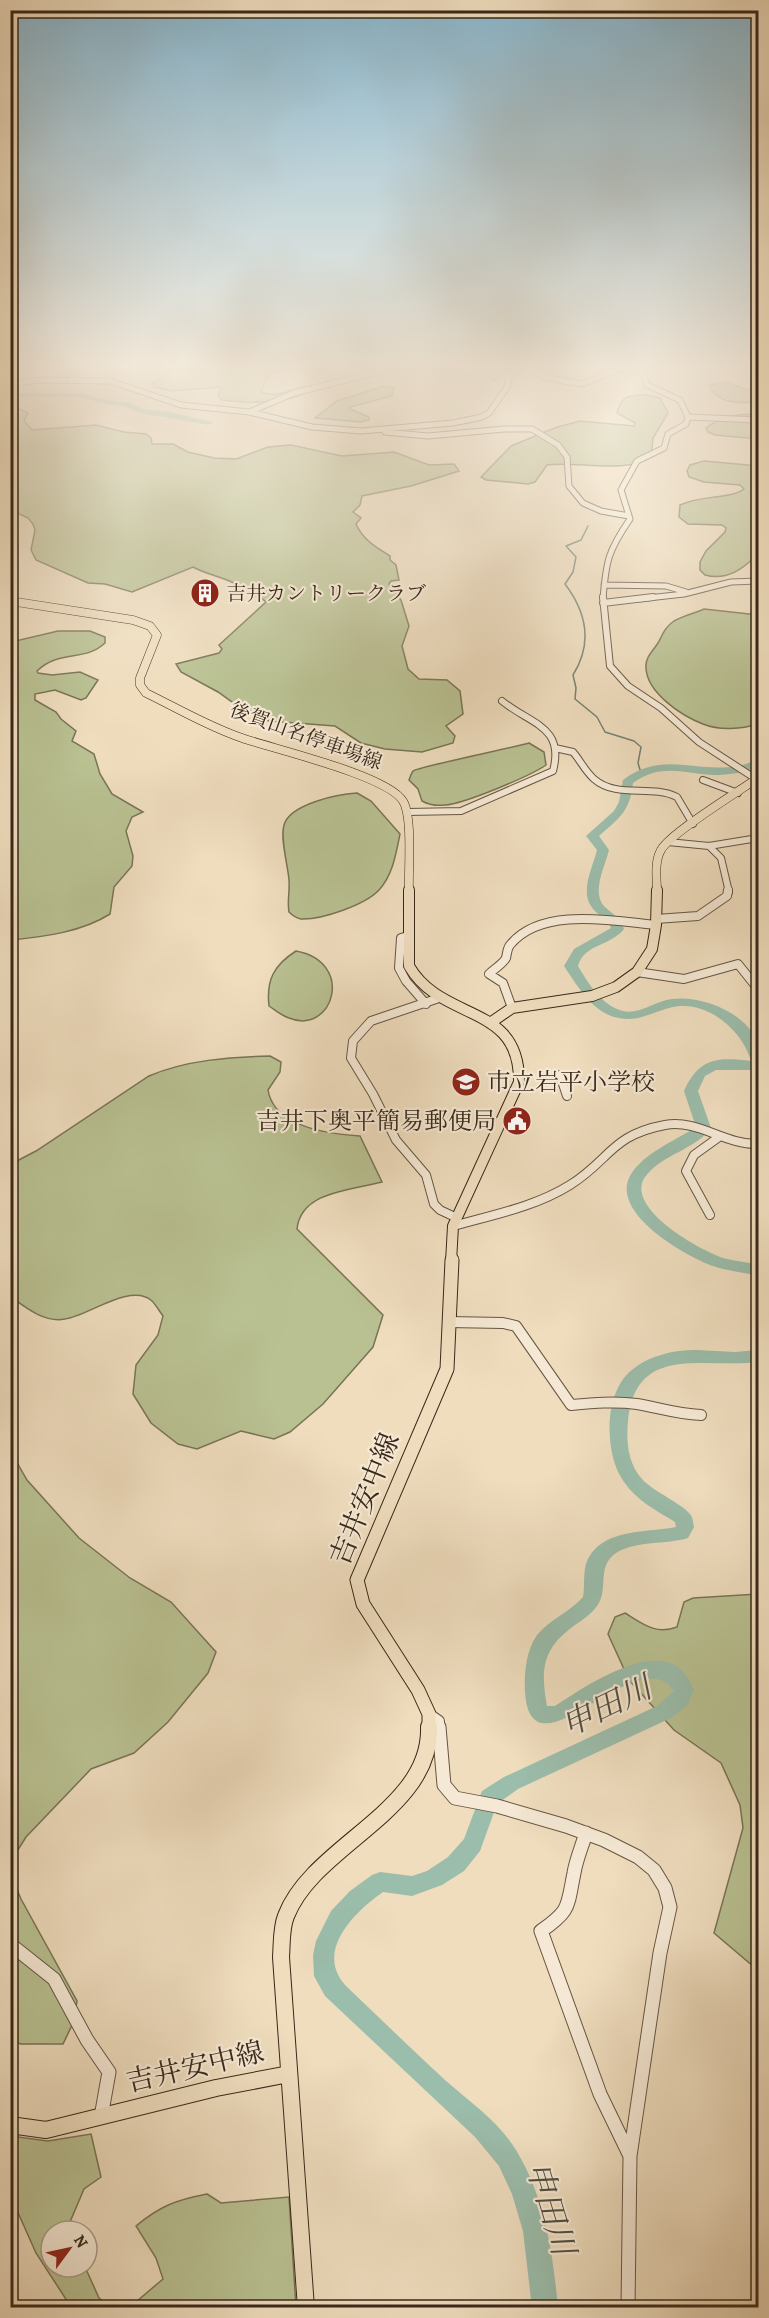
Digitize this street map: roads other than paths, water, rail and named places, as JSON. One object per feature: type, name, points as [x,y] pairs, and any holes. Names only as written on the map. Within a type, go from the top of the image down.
[{"type":"main road","name":"後賀山名停車場線","points":[[10,601],[133,620],[150,626],[158,635],[140,678],[140,685],[146,693],[240,738],[325,762],[391,790],[402,799],[408,812]]},
{"type":"main road","points":[[408,812],[408,936],[411,973],[424,986],[490,1023],[512,1008],[577,999],[602,992],[616,987],[637,972],[652,949],[656,922],[657,862],[661,849],[755,778]]},
{"type":"main road","name":"吉井安中線","points":[[10,2125],[46,2130],[216,2088],[289,2074],[281,1957],[285,1917],[305,1882],[378,1819],[417,1776],[430,1745],[429,1714],[418,1690],[363,1604],[357,1580],[447,1369],[454,1221],[519,1082],[520,1072],[512,1040],[501,1029],[490,1023]]},
{"type":"main road","points":[[289,2074],[306,2307]]},
{"type":"street","points":[[568,474],[569,486],[583,503],[601,510],[629,516]]},
{"type":"street","points":[[628,474],[621,490],[621,497],[629,516],[626,527],[612,545],[607,556],[603,603],[607,627],[608,658],[614,670],[628,686],[661,708],[699,742],[755,778]]},
{"type":"street","points":[[603,603],[690,593],[725,584],[759,581]]},
{"type":"street","points":[[604,585],[666,586],[690,593]]},
{"type":"street","points":[[408,812],[461,811],[553,771],[556,758],[555,748],[549,732],[534,720],[521,716],[502,701]]},
{"type":"street","points":[[555,748],[573,752],[583,769],[604,786],[672,794],[681,801],[684,814],[693,824]]},
{"type":"street","points":[[703,780],[738,793]]},
{"type":"street","points":[[668,842],[709,846],[759,838]]},
{"type":"street","points":[[512,1008],[503,983],[489,974],[505,960],[510,946],[526,932],[541,924],[580,918],[656,922],[698,916],[727,896],[729,893],[721,858],[709,846]]},
{"type":"street","points":[[408,936],[401,938],[399,968],[406,981],[426,1004]]},
{"type":"street","points":[[637,972],[684,979],[738,964],[759,989]]},
{"type":"street","points":[[442,997],[371,1021],[353,1041],[351,1059],[373,1094],[396,1140],[426,1175],[434,1204],[454,1221],[541,1199],[569,1186],[583,1176],[604,1154],[631,1135],[680,1123],[744,1146],[759,1144]]},
{"type":"street","points":[[560,1076],[567,1096]]},
{"type":"street","points":[[710,1215],[686,1171],[687,1163],[693,1156],[719,1137]]},
{"type":"street","points":[[449,1322],[472,1324],[508,1322],[516,1326],[571,1405],[610,1402],[638,1404],[676,1414],[701,1414]]},
{"type":"street","points":[[429,1714],[439,1721],[444,1785],[455,1798],[497,1806],[586,1833],[638,1857],[654,1870],[665,1888],[670,1907],[660,1953],[630,2156],[628,2307]]},
{"type":"street","points":[[586,1833],[574,1872],[570,1902],[559,1918],[541,1931],[600,2094],[630,2156]]},
{"type":"street","points":[[10,1944],[54,1979],[87,2040],[109,2072],[101,2117]]},
{"type":"waterway","points":[[588,526],[581,540],[566,546],[576,557],[573,572],[565,584],[578,606],[585,628],[583,651],[573,675],[576,688],[575,699],[597,717],[605,732],[634,741],[641,747],[638,763],[641,773]]},
{"type":"waterway","name":"申田川","points":[[758,763],[739,770],[727,771],[675,767],[651,768],[627,782],[625,802],[618,813],[592,836],[603,850],[594,883],[594,899],[597,906],[614,921],[618,929],[606,938],[584,947],[578,952],[571,966],[597,1001],[618,1014],[639,1015],[671,1003],[685,1002],[713,1009],[738,1026],[754,1049],[758,1062]]},
{"type":"waterway","name":"申田川","points":[[758,1066],[720,1065],[712,1066],[700,1073],[691,1091],[704,1128],[652,1162],[637,1177],[633,1189],[636,1202],[646,1215],[676,1240],[718,1262],[758,1271]]},
{"type":"waterway","name":"申田川","points":[[545,2308],[535,2231],[524,2194],[507,2158],[483,2129],[417,2069],[328,1982],[324,1969],[327,1941],[339,1918],[358,1898],[380,1882],[412,1886],[434,1878],[456,1864],[473,1844],[489,1798],[511,1783],[664,1712],[680,1700],[684,1690],[674,1675],[660,1669],[643,1670],[606,1685],[558,1714],[544,1715],[538,1711],[535,1696],[537,1658],[548,1636],[590,1601],[596,1563],[603,1553],[611,1547],[630,1540],[682,1533],[685,1527],[683,1518],[640,1488],[629,1476],[624,1466],[620,1453],[618,1425],[623,1398],[635,1376],[655,1364],[674,1357],[758,1356]]},
{"type":"place","name":"吉井カントリークラブ","points":[[205,593]]},
{"type":"place","name":"市立岩平小学校","points":[[466,1082]]},
{"type":"place","name":"吉井下奥平簡易郵便局","points":[[517,1121]]}]
